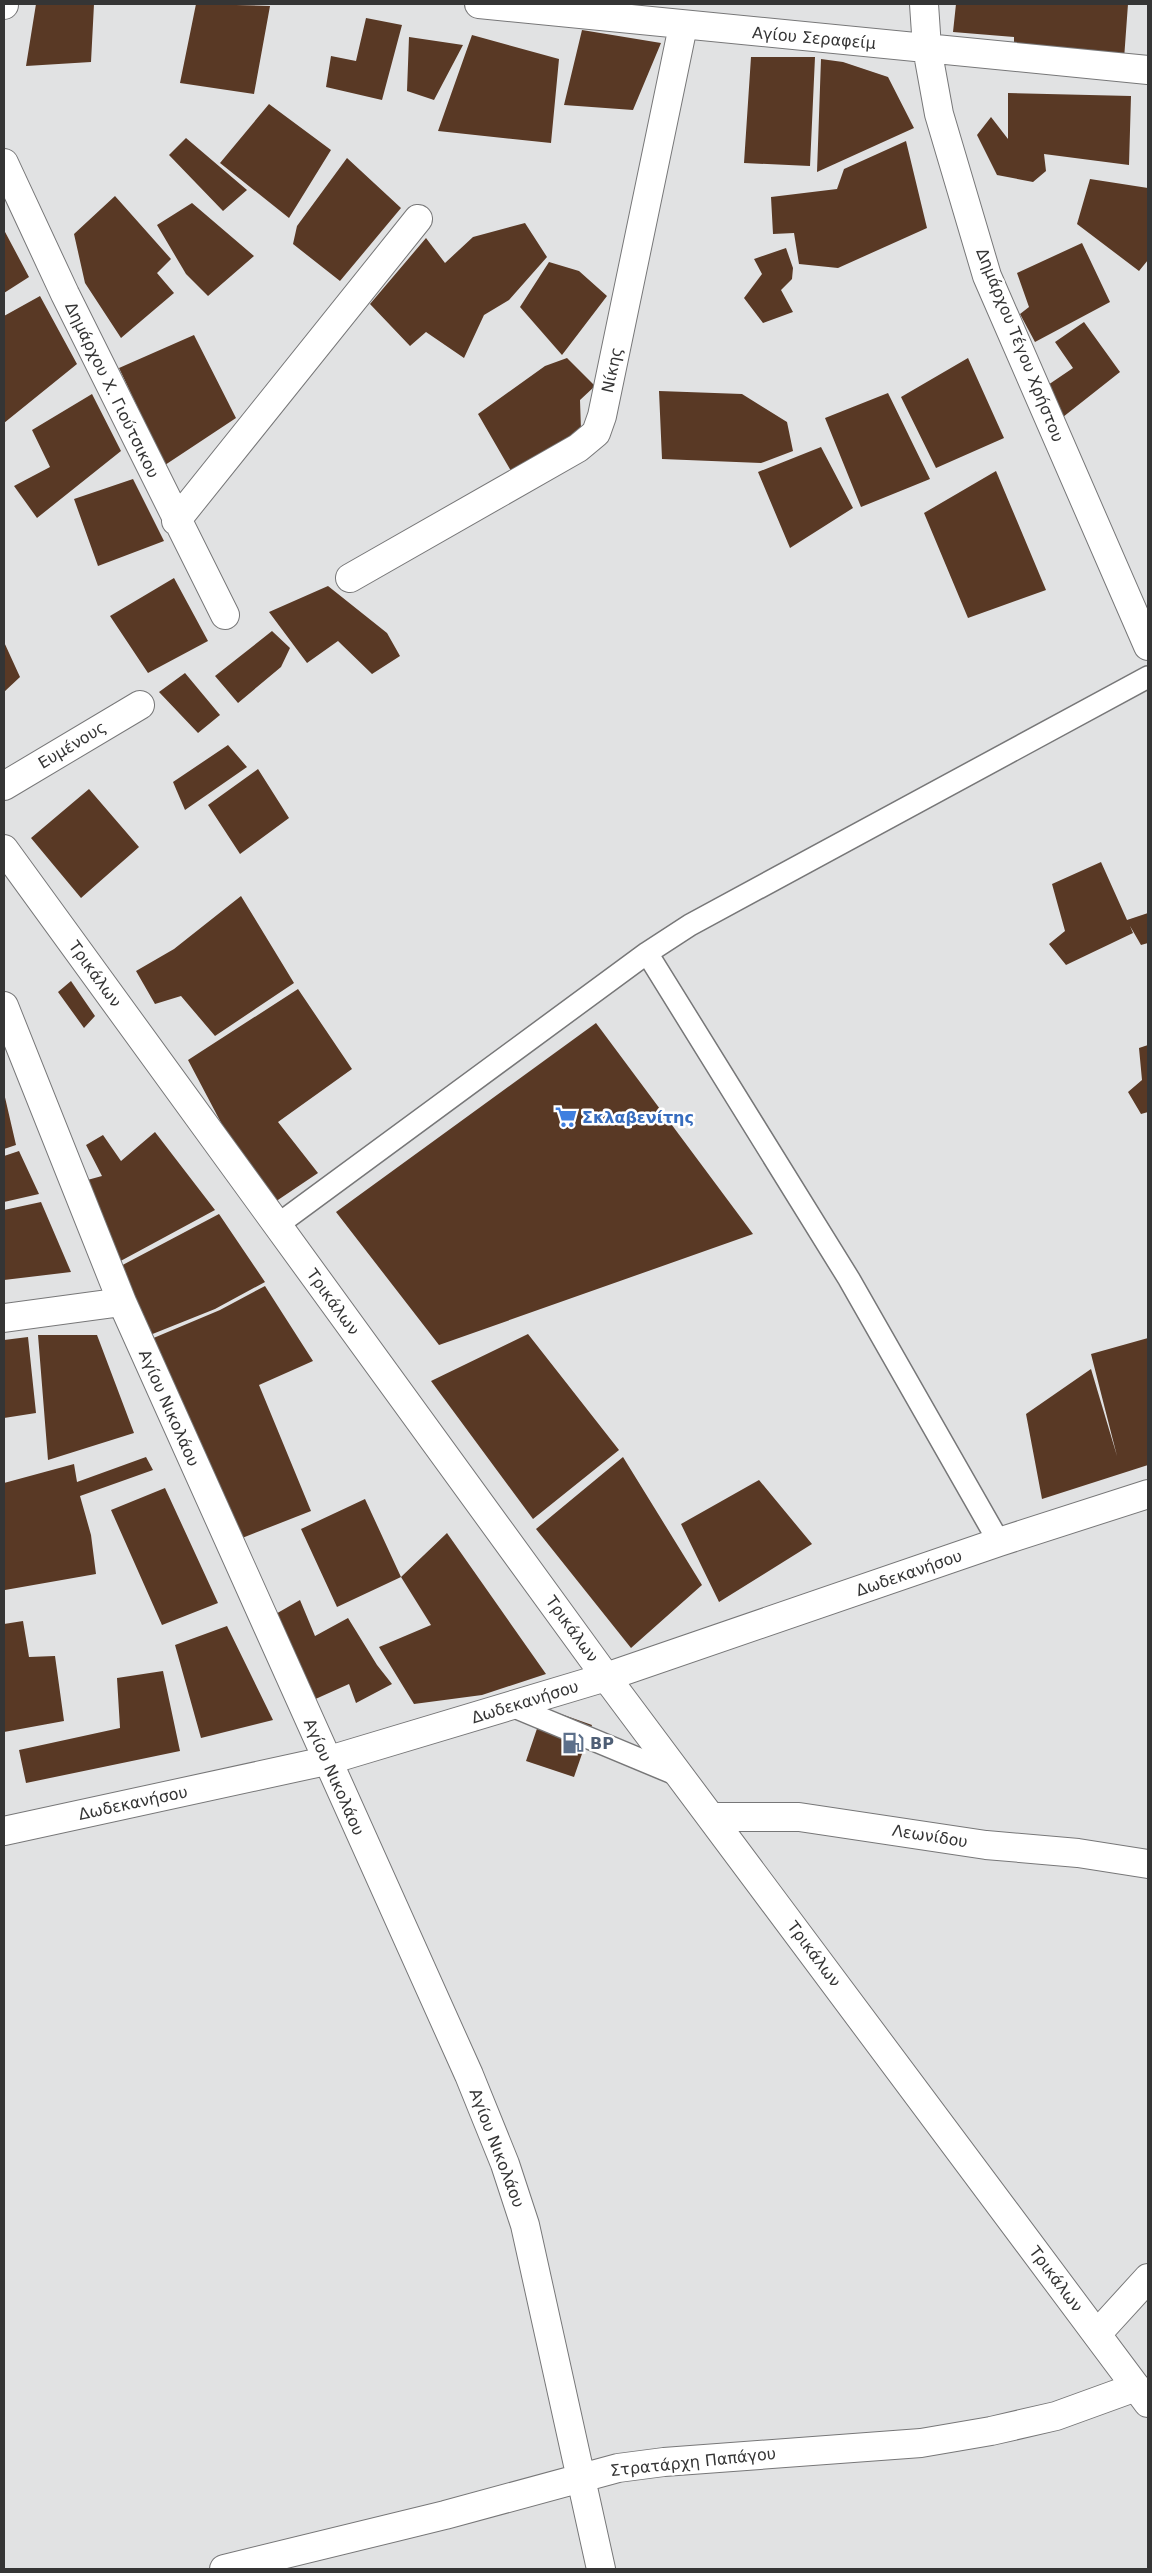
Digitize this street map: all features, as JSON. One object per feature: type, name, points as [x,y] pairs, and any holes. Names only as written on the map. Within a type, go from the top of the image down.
[{"type":"street","name":"Αγίου Σεραφείμ","points":[[479,4],[683,26],[1148,70]]},
{"type":"street","name":"Δημάρχου Τέγου Χρήστου","points":[[924,4],[927,48],[939,114],[987,276],[1148,646]]},
{"type":"street","name":"Νίκης","points":[[350,578],[578,448],[596,433],[602,416],[683,26]]},
{"type":"street","name":"Δημάρχου Χ. Γιούτσικου","points":[[4,162],[65,294],[176,521],[225,616]]},
{"type":"street","points":[[176,521],[418,219]]},
{"type":"street","name":"Ευμένους","points":[[4,786],[140,705]]},
{"type":"street","name":"Τρικάλων","points":[[4,849],[276,1226],[474,1494],[606,1677],[683,1777],[1142,2395]]},
{"type":"street","name":"Αγίου Νικολάου","points":[[4,1006],[122,1302],[326,1761],[469,2075],[517,2195],[601,2569]]},
{"type":"street","points":[[4,1318],[122,1302]]},
{"type":"street","name":"Δωδεκανήσου","points":[[4,1831],[326,1761],[606,1677],[999,1542],[1148,1494]]},
{"type":"street","name":"Λεωνίδου","points":[[712,1817],[799,1817],[986,1845],[1078,1853],[1148,1864]]},
{"type":"street","points":[[1097,2334],[1148,2278]]},
{"type":"street","name":"Στρατάρχη Παπάγου","points":[[224,2569],[445,2515],[618,2468],[664,2462],[922,2443],[1030,2422],[1142,2395]]},
{"type":"lane","points":[[276,1226],[647,953],[690,925],[1148,677]]},
{"type":"lane","points":[[647,953],[849,1279],[999,1542]]},
{"type":"lane","points":[[512,1706],[683,1777]]},
{"type":"building","points":[[36,4],[94,4],[91,62],[26,66]]},
{"type":"building","points":[[196,4],[270,6],[254,94],[180,83]]},
{"type":"building","points":[[956,4],[1128,4],[1124,59],[1014,48],[1014,37],[953,32]]},
{"type":"building","points":[[366,18],[402,25],[382,100],[326,87],[331,56],[356,61]]},
{"type":"building","points":[[582,30],[661,43],[633,110],[564,105]]},
{"type":"building","points":[[472,35],[559,59],[551,143],[438,131]]},
{"type":"building","points":[[409,37],[463,45],[434,100],[407,91]]},
{"type":"building","points":[[751,57],[815,57],[810,166],[744,163]]},
{"type":"building","points":[[821,59],[843,62],[888,77],[914,128],[817,172]]},
{"type":"building","points":[[1008,93],[1131,96],[1129,165],[1044,154],[1046,171],[1033,182],[997,175],[977,135],[991,117],[1008,139]]},
{"type":"building","points":[[269,104],[331,150],[289,218],[220,163]]},
{"type":"building","points":[[186,138],[247,190],[223,211],[169,155]]},
{"type":"building","points":[[906,141],[927,228],[838,268],[799,264],[794,233],[773,234],[771,197],[837,189],[844,169]]},
{"type":"building","points":[[347,158],[401,208],[340,281],[293,244],[297,226]]},
{"type":"building","points":[[1090,179],[1148,188],[1148,260],[1139,271],[1077,224]]},
{"type":"building","points":[[115,196],[171,259],[157,273],[174,293],[121,338],[85,283],[74,234]]},
{"type":"building","points":[[192,203],[254,256],[208,296],[186,274],[157,225]]},
{"type":"building","points":[[525,223],[547,257],[509,300],[484,315],[464,358],[426,332],[410,346],[370,304],[426,238],[445,263],[473,237]]},
{"type":"building","points":[[4,230],[29,277],[4,293]]},
{"type":"building","points":[[1082,243],[1110,302],[1035,342],[1020,314],[1029,307],[1017,273]]},
{"type":"building","points":[[786,248],[793,268],[792,279],[781,290],[793,312],[763,323],[744,298],[762,274],[754,259]]},
{"type":"building","points":[[549,262],[579,271],[607,296],[562,355],[520,307]]},
{"type":"building","points":[[40,296],[77,364],[4,423],[4,316]]},
{"type":"building","points":[[1084,322],[1120,372],[1063,417],[1045,387],[1073,368],[1055,342]]},
{"type":"building","points":[[194,335],[236,418],[165,465],[119,368]]},
{"type":"building","points":[[567,358],[595,386],[580,400],[581,430],[511,471],[478,414],[545,366]]},
{"type":"building","points":[[968,358],[1004,438],[936,468],[901,397]]},
{"type":"building","points":[[659,391],[742,394],[787,422],[793,451],[761,463],[662,459]]},
{"type":"building","points":[[888,393],[930,479],[861,507],[825,418]]},
{"type":"building","points":[[92,394],[121,451],[37,518],[14,486],[50,467],[32,430]]},
{"type":"building","points":[[821,447],[853,508],[790,548],[758,472]]},
{"type":"building","points":[[996,471],[1046,590],[968,618],[924,513]]},
{"type":"building","points":[[133,479],[164,541],[98,566],[74,499]]},
{"type":"building","points":[[174,578],[208,641],[148,673],[110,616]]},
{"type":"building","points":[[328,586],[387,633],[400,656],[372,674],[338,641],[307,663],[269,612]]},
{"type":"building","points":[[272,631],[290,648],[281,667],[238,703],[215,676]]},
{"type":"building","points":[[4,642],[20,677],[4,692]]},
{"type":"building","points":[[185,673],[220,715],[198,733],[159,692]]},
{"type":"building","points":[[228,745],[247,767],[185,810],[173,782]]},
{"type":"building","points":[[258,769],[289,818],[240,854],[208,805]]},
{"type":"building","points":[[89,789],[139,847],[81,898],[31,838]]},
{"type":"building","points":[[1101,862],[1127,920],[1148,913],[1148,943],[1141,945],[1130,926],[1133,933],[1066,965],[1049,944],[1065,931],[1052,884]]},
{"type":"building","points":[[241,896],[294,983],[215,1036],[181,996],[155,1004],[136,971],[174,949]]},
{"type":"building","points":[[71,981],[95,1016],[84,1028],[58,992]]},
{"type":"building","points":[[298,989],[352,1069],[278,1122],[318,1173],[266,1208],[188,1060]]},
{"type":"building","name":"Σκλαβενίτης","points":[[596,1023],[753,1234],[439,1345],[336,1212]]},
{"type":"building","points":[[1148,1045],[1148,1112],[1141,1114],[1128,1092],[1142,1080],[1139,1048]]},
{"type":"building","points":[[4,1093],[16,1145],[4,1149]]},
{"type":"building","points":[[155,1132],[215,1210],[115,1264],[80,1182],[102,1176],[86,1145],[103,1135],[121,1161]]},
{"type":"building","points":[[19,1151],[39,1194],[4,1202],[4,1156]]},
{"type":"building","points":[[41,1202],[71,1272],[4,1280],[4,1210]]},
{"type":"building","points":[[219,1214],[265,1282],[215,1309],[145,1337],[115,1269]]},
{"type":"building","points":[[265,1286],[313,1361],[259,1385],[311,1511],[232,1542],[144,1342],[220,1310]]},
{"type":"building","points":[[528,1334],[619,1450],[533,1519],[431,1381]]},
{"type":"building","points":[[38,1335],[97,1335],[134,1433],[48,1460]]},
{"type":"building","points":[[28,1337],[36,1413],[4,1418],[4,1340]]},
{"type":"building","points":[[1148,1338],[1148,1465],[1042,1499],[1026,1414],[1091,1369],[1117,1456],[1091,1354]]},
{"type":"building","points":[[146,1457],[153,1470],[80,1496],[91,1535],[96,1574],[5,1590],[4,1483],[74,1464],[77,1482]]},
{"type":"building","points":[[623,1457],[702,1585],[631,1648],[536,1529]]},
{"type":"building","points":[[759,1480],[812,1544],[719,1602],[681,1524]]},
{"type":"building","points":[[165,1488],[218,1603],[162,1625],[111,1510]]},
{"type":"building","points":[[365,1499],[401,1577],[337,1607],[301,1529]]},
{"type":"building","points":[[447,1533],[546,1674],[482,1695],[414,1704],[379,1647],[431,1625],[401,1577]]},
{"type":"building","points":[[300,1600],[315,1636],[348,1618],[377,1665],[392,1684],[356,1703],[349,1684],[311,1701],[274,1615]]},
{"type":"building","points":[[23,1621],[29,1657],[55,1656],[64,1721],[4,1732],[4,1624]]},
{"type":"building","points":[[227,1626],[273,1720],[201,1738],[175,1645]]},
{"type":"building","points":[[163,1671],[180,1751],[26,1783],[19,1750],[120,1728],[117,1678]]},
{"type":"building","points":[[544,1708],[592,1725],[574,1777],[526,1761]]},
{"type":"place","name":"Σκλαβενίτης","points":[[566,1117]]},
{"type":"place","name":"BP","points":[[573,1743]]}]
